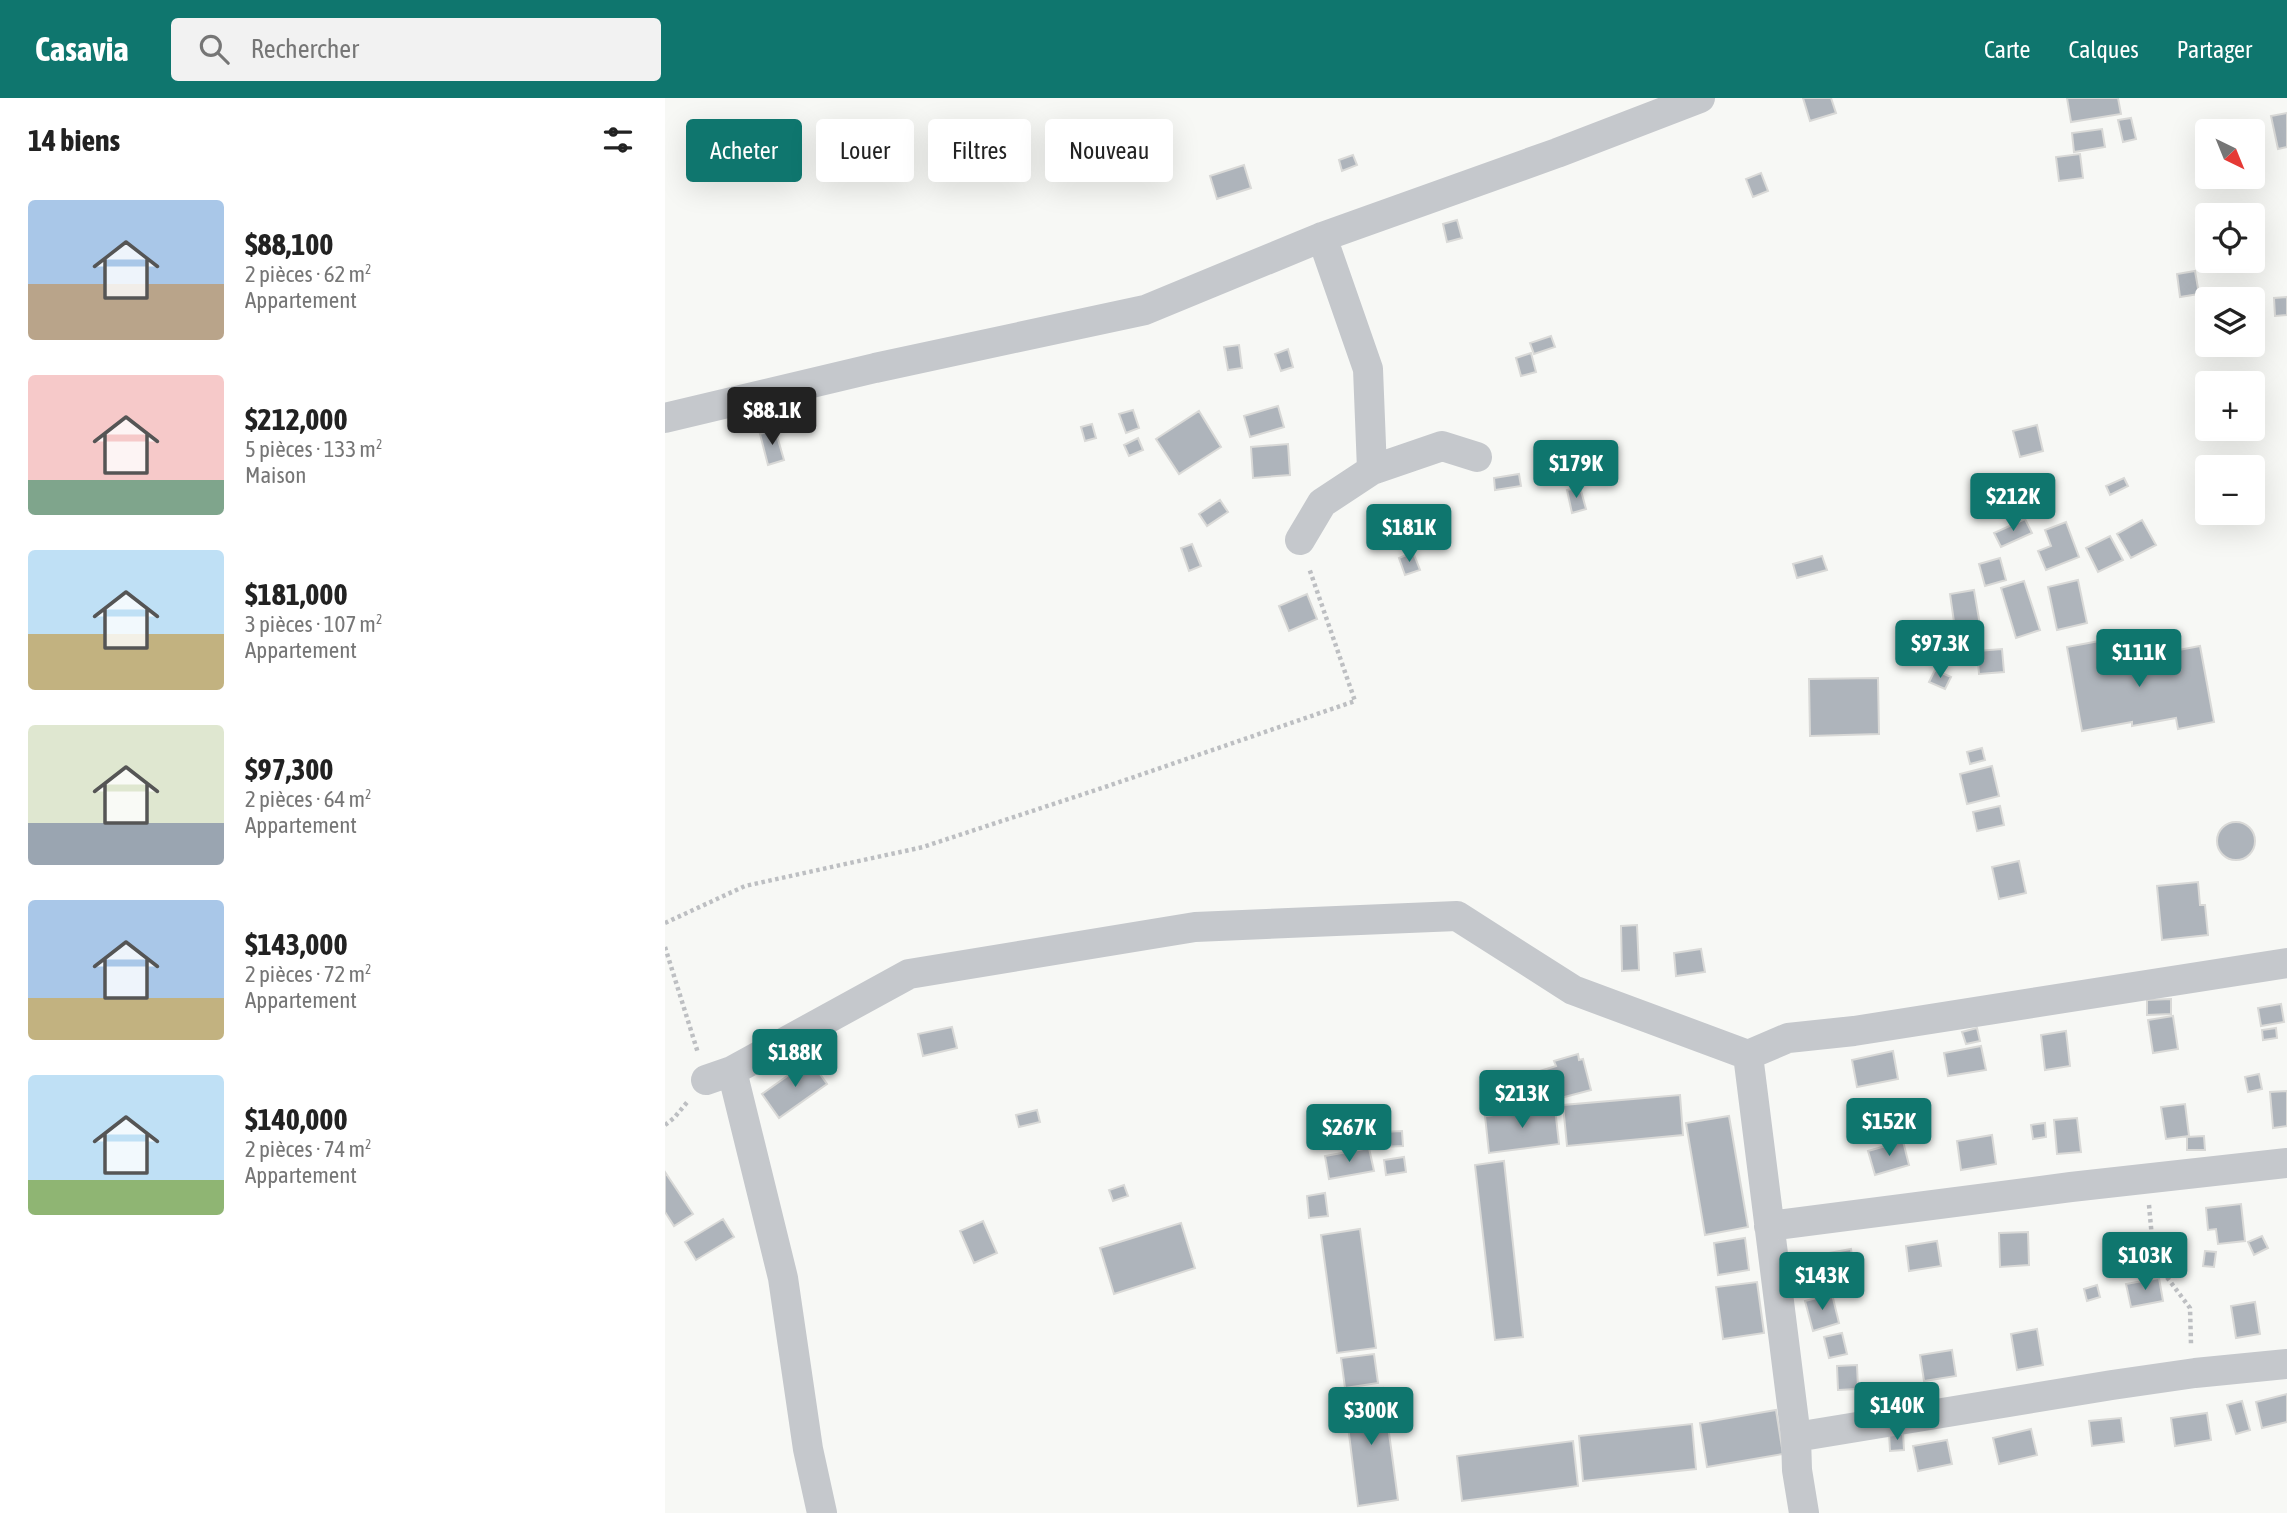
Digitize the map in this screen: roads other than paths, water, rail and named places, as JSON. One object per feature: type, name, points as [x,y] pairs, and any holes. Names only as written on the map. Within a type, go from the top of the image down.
[{"type":"street","points":[[665,418],[875,368],[1145,310],[1322,237],[1557,153],[1700,98]]},
{"type":"street","points":[[1322,237],[1368,369],[1372,470]]},
{"type":"street","points":[[1300,540],[1322,503],[1372,470],[1443,446],[1477,457]]},
{"type":"street","points":[[822,1513],[808,1449],[783,1278],[719,1076],[909,974],[1195,927],[1457,916],[1573,990],[1748,1055],[1787,1038],[1854,1031],[2287,963]]},
{"type":"street","points":[[1748,1055],[1797,1437],[1797,1470],[1804,1513]]},
{"type":"street","points":[[1769,1226],[2071,1187],[2147,1181],[2287,1163]]},
{"type":"street","points":[[1797,1437],[2195,1373],[2287,1364]]},
{"type":"street","points":[[1788,1513],[1797,1470]]}]
